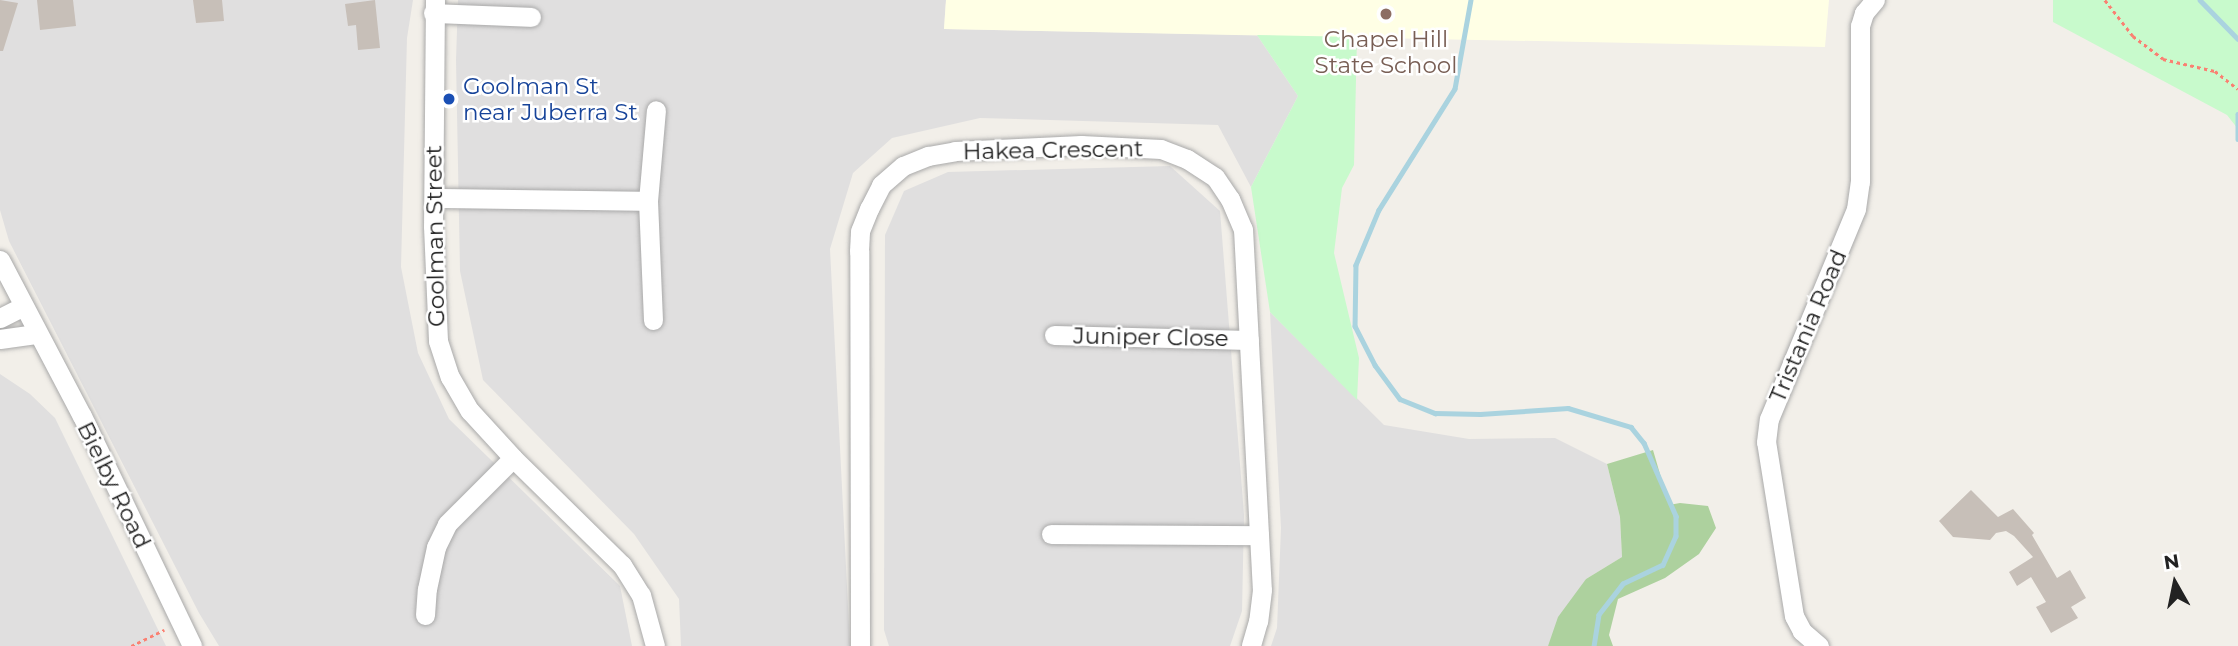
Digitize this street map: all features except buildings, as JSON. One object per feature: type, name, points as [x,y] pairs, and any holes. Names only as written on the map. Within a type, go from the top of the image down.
[{"type":"street","name":"Tristania Road","points":[[1819,646],[1802,631],[1794,616],[1766,442],[1769,419],[1856,209],[1860,181],[1859,50],[1865,4]]},
{"type":"street","points":[[434,6],[531,17]]},
{"type":"street","name":"Goolman Street","points":[[434,6],[434,303],[438,341],[450,377],[470,411],[513,458],[622,565],[641,595],[655,646]]},
{"type":"street","points":[[653,320],[648,201],[656,110]]},
{"type":"street","name":"Hakea Crescent","points":[[860,646],[860,231],[881,185],[903,166],[928,156],[955,151],[1081,145],[1161,149],[1187,159],[1215,177],[1230,199],[1243,229],[1262,590],[1251,646]]},
{"type":"street","points":[[434,198],[648,201]]},
{"type":"street","name":"Bielby Road","points":[[0,260],[82,416],[192,646]]},
{"type":"street","name":"Bielby Road","points":[[0,289],[34,329]]},
{"type":"street","points":[[0,318],[18,309]]},
{"type":"street","points":[[0,339],[34,329]]},
{"type":"street","name":"Juniper Close","points":[[1054,335],[1249,340]]},
{"type":"street","points":[[425,615],[427,589],[436,547],[447,524],[513,458]]},
{"type":"street","points":[[1051,534],[1259,535]]},
{"type":"path","points":[[2105,0],[2133,36],[2163,59],[2215,71],[2237,89]]},
{"type":"path","points":[[131,646],[164,630]]},
{"type":"shaded area","points":[[0,0],[413,0],[407,38],[401,267],[418,353],[449,419],[620,586],[632,646],[219,646],[199,613],[9,241],[0,210]]},
{"type":"shaded area","points":[[458,0],[946,0],[944,29],[1257,35],[1298,96],[1251,187],[1218,125],[980,118],[892,138],[853,173],[830,249],[850,646],[681,646],[679,599],[634,534],[483,380],[460,271],[456,60]]},
{"type":"shaded area","name":"Chapel Hill State School","points":[[946,0],[1829,0],[1825,47],[944,29]]},
{"type":"shaded area","points":[[1170,166],[1220,211],[1244,515],[1242,611],[1230,646],[889,646],[884,630],[885,235],[904,191],[948,172]]},
{"type":"shaded area","points":[[1270,312],[1384,425],[1469,439],[1555,438],[1607,464],[1620,517],[1622,557],[1586,579],[1548,646],[1271,646],[1277,628],[1281,528]]},
{"type":"shaded area","points":[[0,374],[30,394],[55,418],[166,646],[0,646]]},
{"type":"green space","points":[[2053,0],[2238,0],[2238,129],[2227,115],[2053,22]]},
{"type":"green space","points":[[1257,35],[1357,37],[1354,165],[1342,188],[1334,253],[1359,358],[1357,400],[1270,312],[1251,187],[1298,96]]},
{"type":"green space","points":[[1653,450],[1669,505],[1680,503],[1708,506],[1716,528],[1699,554],[1665,578],[1618,599],[1609,635],[1613,646],[1548,646],[1558,617],[1586,579],[1622,557],[1620,517],[1607,464]]},
{"type":"waterway","points":[[1471,0],[1455,89],[1379,210],[1356,265],[1355,326],[1375,365],[1400,399],[1435,413],[1480,414],[1568,408],[1631,427],[1644,443],[1676,516],[1676,536],[1663,565],[1623,584],[1599,615],[1594,646]]},
{"type":"waterway","points":[[2200,0],[2238,39]]},
{"type":"waterway","points":[[2238,114],[2238,139]]},
{"type":"place","name":"Chapel Hill State School","points":[[1386,14]]},
{"type":"place","name":"Goolman St near Juberra St","points":[[449,99]]}]
